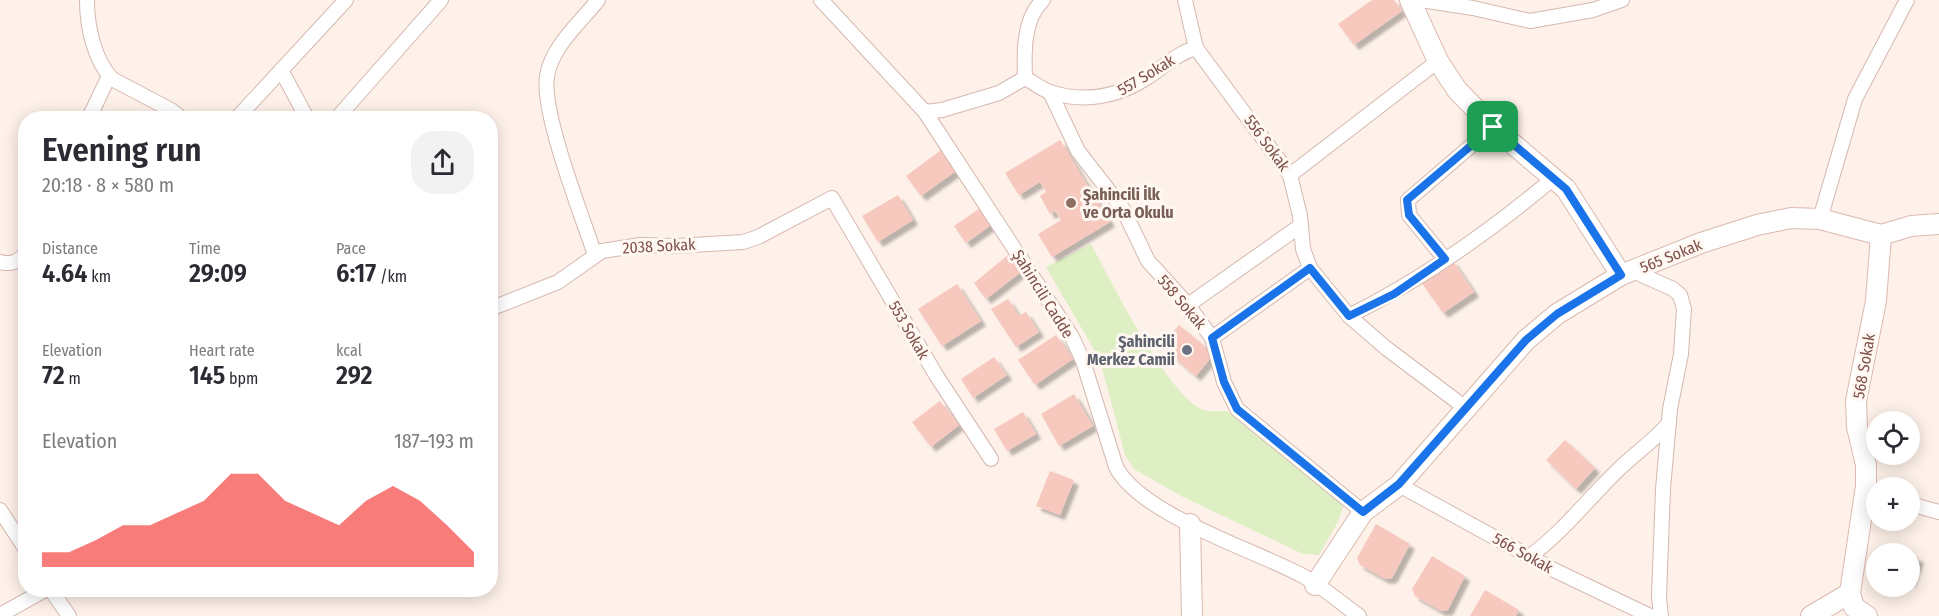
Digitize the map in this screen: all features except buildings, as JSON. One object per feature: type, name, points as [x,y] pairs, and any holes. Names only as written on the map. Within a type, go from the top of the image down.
[{"type":"street","points":[[87,0],[92,40],[109,76],[172,111]]},
{"type":"street","points":[[243,111],[346,0]]},
{"type":"street","points":[[344,111],[441,0]]},
{"type":"street","points":[[595,255],[548,107],[547,77],[561,44],[598,0]]},
{"type":"street","points":[[925,112],[942,110],[999,93],[1025,78],[1028,29],[1034,13],[1043,0]]},
{"type":"street","name":"556 Sokak","points":[[1185,0],[1196,48],[1290,175],[1303,249],[1310,268],[1349,316],[1386,348],[1467,409]]},
{"type":"street","points":[[1622,0],[1593,10],[1530,21],[1473,8],[1417,2],[1438,61],[1457,90],[1493,127],[1555,177],[1627,273],[1673,289],[1683,301],[1681,354],[1669,423],[1659,597],[1661,616]]},
{"type":"street","points":[[1820,219],[1855,99],[1907,0]]},
{"type":"street","name":"Şahincili Cadde","points":[[826,2],[925,112],[1072,337],[1083,361],[1120,476],[1159,507],[1305,577],[1359,616]]},
{"type":"street","name":"557 Sokak","points":[[1025,78],[1050,92],[1088,97],[1122,92],[1174,58],[1196,48]]},
{"type":"street","points":[[1290,175],[1438,61]]},
{"type":"street","points":[[281,70],[303,111]]},
{"type":"street","points":[[92,111],[109,76]]},
{"type":"street","name":"558 Sokak","points":[[1050,92],[1078,151],[1123,209],[1148,261],[1188,304],[1212,338],[1224,382],[1237,409],[1363,512]]},
{"type":"street","points":[[1445,259],[1409,215],[1407,200],[1493,127]]},
{"type":"street","points":[[1349,316],[1394,294],[1514,211],[1555,177]]},
{"type":"street","name":"2038 Sokak","points":[[498,306],[558,282],[595,255],[624,246],[743,242],[758,237],[832,198]]},
{"type":"street","name":"553 Sokak","points":[[832,198],[936,375],[991,459]]},
{"type":"street","name":"565 Sokak","points":[[1315,585],[1363,512],[1399,484],[1526,340],[1557,314],[1627,273],[1757,225],[1791,218],[1820,219],[1881,236]]},
{"type":"street","points":[[1881,236],[1911,226],[1939,224]]},
{"type":"street","points":[[1188,304],[1300,226]]},
{"type":"street","name":"568 Sokak","points":[[1868,477],[1857,427],[1856,401],[1876,301],[1881,236]]},
{"type":"street","points":[[0,262],[8,264],[18,259]]},
{"type":"street","points":[[1212,338],[1310,268]]},
{"type":"street","points":[[1529,557],[1549,542],[1618,470],[1657,437],[1669,423]]},
{"type":"street","name":"566 Sokak","points":[[1399,484],[1529,557],[1650,616]]},
{"type":"street","points":[[1920,507],[1939,512]]},
{"type":"street","points":[[0,510],[18,538]]},
{"type":"street","name":"568 Sokak","points":[[1850,593],[1866,518]]},
{"type":"street","points":[[1191,524],[1192,616]]},
{"type":"street","points":[[1810,616],[1850,593],[1854,607],[1867,616]]},
{"type":"street","points":[[0,615],[32,597]]},
{"type":"street","points":[[56,597],[69,616]]},
{"type":"green space","points":[[1091,244],[1157,361],[1190,401],[1204,410],[1227,411],[1344,505],[1338,522],[1319,555],[1303,554],[1181,496],[1134,469],[1125,455],[1100,360],[1046,267]]},
{"type":"place","name":"Şahincili İlk ve Orta Okulu","points":[[1071,203]]},
{"type":"place","name":"Şahincili Merkez Camii","points":[[1187,350]]},
{"type":"route","points":[[1493,127],[1555,177],[1566,189],[1621,275],[1557,314],[1526,340],[1399,484],[1363,512],[1237,409],[1224,382],[1212,338],[1310,268],[1349,316],[1394,294],[1445,259],[1416,226],[1406,208],[1407,200],[1493,127]]}]
